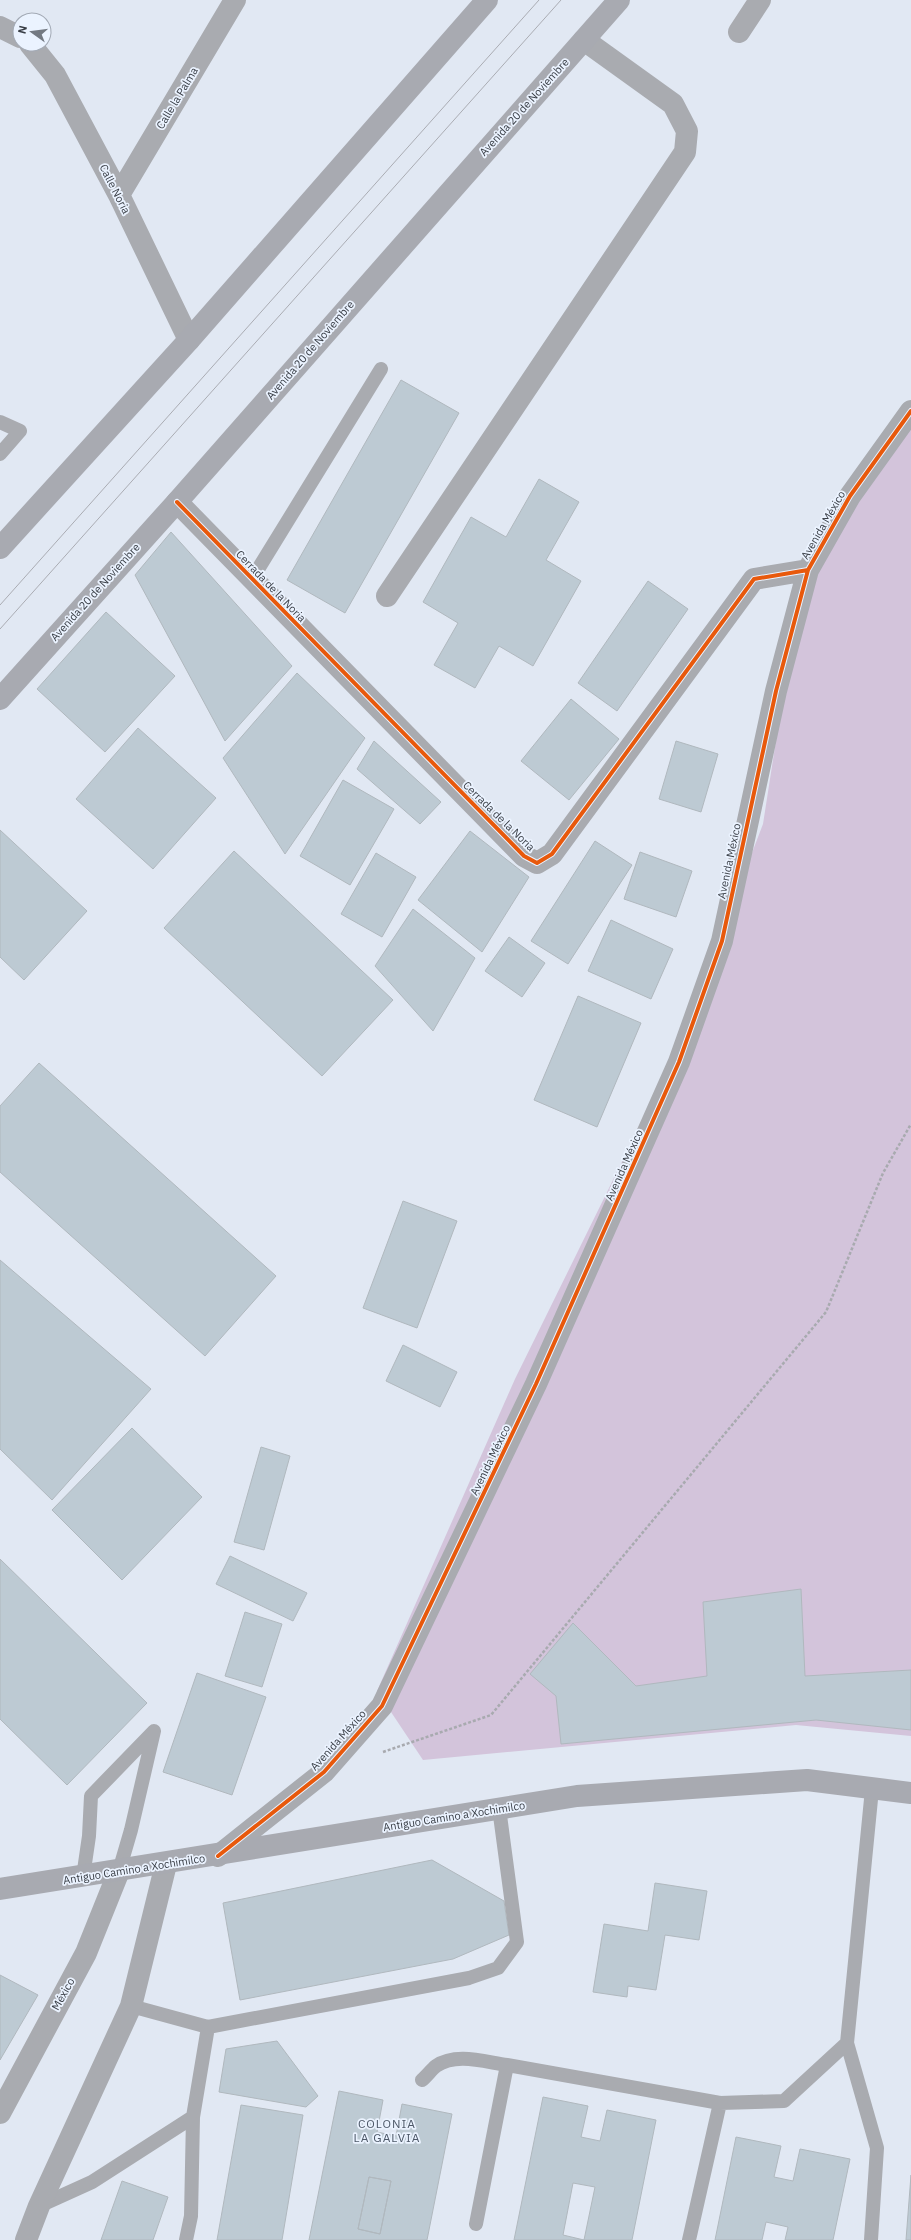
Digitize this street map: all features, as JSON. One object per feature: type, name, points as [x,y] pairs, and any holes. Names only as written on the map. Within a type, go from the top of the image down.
[{"type":"main road","points":[[0,548],[189,340],[487,0]]},
{"type":"main road","name":"Avenida 20 de Noviembre","points":[[0,699],[177,502],[619,0]]},
{"type":"main road","name":"Antiguo Camino a Xochimilco","points":[[0,1890],[218,1856],[577,1796],[807,1780],[911,1793]]},
{"type":"street","name":"Calle la Palma","points":[[120,195],[235,0]]},
{"type":"street","points":[[739,32],[760,0]]},
{"type":"street","points":[[0,27],[12,33]]},
{"type":"street","points":[[387,596],[685,152],[687,131],[673,104],[584,40]]},
{"type":"street","name":"Calle Noria","points":[[37,52],[56,75],[120,195],[189,340]]},
{"type":"street","name":"Avenida México","points":[[218,1856],[324,1772],[382,1706],[536,1384],[679,1062],[722,941],[776,692],[808,570],[850,496],[911,411]]},
{"type":"street","name":"Cerrada de la Noria","points":[[177,502],[524,856],[537,863],[552,854],[754,578],[808,570]]},
{"type":"street","points":[[26,2240],[39,2206],[131,2006],[166,1864]]},
{"type":"street","name":"México","points":[[0,2113],[86,1953],[119,1871]]},
{"type":"lane","points":[[252,579],[381,370]]},
{"type":"lane","points":[[0,422],[20,431],[0,454]]},
{"type":"lane","points":[[83,1877],[89,1836],[91,1796],[154,1731],[132,1830],[119,1871]]},
{"type":"lane","points":[[871,2240],[877,2148],[847,2043],[872,1788]]},
{"type":"lane","points":[[131,2006],[208,2027],[469,1978],[498,1968],[517,1942],[499,1808]]},
{"type":"lane","points":[[186,2240],[191,2216],[193,2118],[208,2027]]},
{"type":"lane","points":[[422,2080],[436,2066],[449,2060],[468,2059],[720,2103],[784,2101],[847,2043]]},
{"type":"lane","points":[[476,2224],[508,2065]]},
{"type":"lane","points":[[689,2240],[720,2103]]},
{"type":"lane","points":[[39,2206],[92,2182],[193,2118]]},
{"type":"path","points":[[377,1754],[491,1715],[826,1312],[883,1173],[911,1124]]},
{"type":"shaded area","points":[[911,422],[911,1736],[796,1725],[423,1760],[377,1691],[515,1379],[676,1052],[763,824],[798,599],[845,495]]},
{"type":"building","points":[[401,380],[459,413],[345,613],[287,580]]},
{"type":"building","points":[[539,479],[579,502],[546,560],[581,581],[533,666],[499,646],[475,688],[434,665],[458,623],[423,602],[471,517],[506,537]]},
{"type":"building","points":[[171,532],[292,666],[225,741],[135,575]]},
{"type":"building","points":[[648,581],[688,609],[617,711],[578,683]]},
{"type":"building","points":[[106,612],[175,676],[105,752],[37,689]]},
{"type":"building","points":[[297,673],[365,738],[285,854],[223,758]]},
{"type":"building","points":[[571,699],[619,739],[569,800],[521,761]]},
{"type":"building","points":[[138,728],[216,798],[153,869],[76,799]]},
{"type":"building","points":[[374,741],[441,802],[420,824],[357,769]]},
{"type":"building","points":[[676,741],[718,754],[701,812],[659,799]]},
{"type":"building","points":[[343,780],[394,809],[350,885],[300,856]]},
{"type":"building","points":[[0,830],[87,911],[24,980],[0,957]]},
{"type":"building","points":[[470,831],[529,877],[482,952],[418,900]]},
{"type":"building","points":[[595,841],[632,865],[568,964],[531,941]]},
{"type":"building","points":[[234,851],[393,1000],[322,1076],[164,928]]},
{"type":"building","points":[[640,852],[692,871],[676,917],[624,899]]},
{"type":"building","points":[[376,853],[416,877],[382,937],[341,914]]},
{"type":"building","points":[[413,909],[475,958],[433,1031],[375,966]]},
{"type":"building","points":[[611,920],[673,949],[651,999],[588,971]]},
{"type":"building","points":[[509,937],[545,963],[522,997],[485,971]]},
{"type":"building","points":[[578,996],[641,1023],[597,1127],[534,1100]]},
{"type":"building","points":[[39,1063],[276,1276],[205,1356],[0,1172],[0,1106]]},
{"type":"building","points":[[403,1201],[457,1221],[417,1328],[363,1308]]},
{"type":"building","points":[[0,1260],[151,1389],[52,1500],[0,1449]]},
{"type":"building","points":[[403,1345],[457,1372],[440,1407],[386,1381]]},
{"type":"building","points":[[132,1428],[202,1497],[122,1580],[52,1510]]},
{"type":"building","points":[[261,1447],[290,1456],[264,1550],[234,1542]]},
{"type":"building","points":[[230,1556],[307,1593],[293,1621],[216,1584]]},
{"type":"building","points":[[0,1559],[147,1703],[67,1785],[0,1719]]},
{"type":"building","points":[[801,1589],[805,1676],[911,1670],[911,1730],[816,1720],[561,1744],[556,1696],[530,1674],[573,1623],[636,1686],[707,1676],[703,1602]]},
{"type":"building","points":[[245,1612],[282,1624],[262,1687],[225,1676]]},
{"type":"building","points":[[197,1673],[266,1697],[232,1795],[163,1772]]},
{"type":"building","points":[[432,1860],[504,1901],[509,1935],[453,1959],[240,2000],[223,1903]]},
{"type":"building","points":[[655,1883],[707,1891],[699,1940],[665,1935],[656,1990],[628,1986],[627,1997],[593,1992],[604,1924],[648,1931]]},
{"type":"building","points":[[0,1975],[38,1995],[0,2060]]},
{"type":"building","points":[[277,2041],[318,2096],[306,2107],[219,2092],[226,2049]]},
{"type":"building","points":[[339,2091],[383,2100],[377,2132],[396,2136],[402,2104],[452,2114],[427,2240],[309,2240]],"holes":[[[369,2177],[391,2181],[380,2234],[358,2229]]]},
{"type":"building","points":[[543,2097],[588,2106],[581,2137],[600,2141],[607,2110],[656,2120],[632,2240],[584,2240],[514,2240]],"holes":[[[573,2183],[595,2187],[584,2240],[563,2235]]]},
{"type":"building","points":[[241,2105],[303,2115],[282,2240],[217,2240]]},
{"type":"building","points":[[736,2137],[781,2146],[774,2177],[793,2181],[800,2149],[850,2159],[833,2240],[785,2240],[788,2227],[766,2222],[762,2240],[715,2240]]},
{"type":"building","points":[[911,2175],[911,2240],[906,2240]]},
{"type":"building","points":[[369,2177],[391,2181],[380,2234],[358,2229]]},
{"type":"building","points":[[122,2181],[168,2197],[153,2240],[101,2240]]},
{"type":"tram line","points":[[0,605],[539,0]]},
{"type":"tram line","points":[[0,629],[561,0]]},
{"type":"cycle path","points":[[218,1856],[324,1772],[382,1706],[536,1384],[679,1062],[722,941],[776,691],[808,570],[850,496],[911,411]]},
{"type":"cycle path","points":[[177,502],[524,856],[537,863],[552,854],[754,579],[808,570]]},
{"type":"district","name":"COLONIA LA GALVIA","points":[[387,2131]]}]
